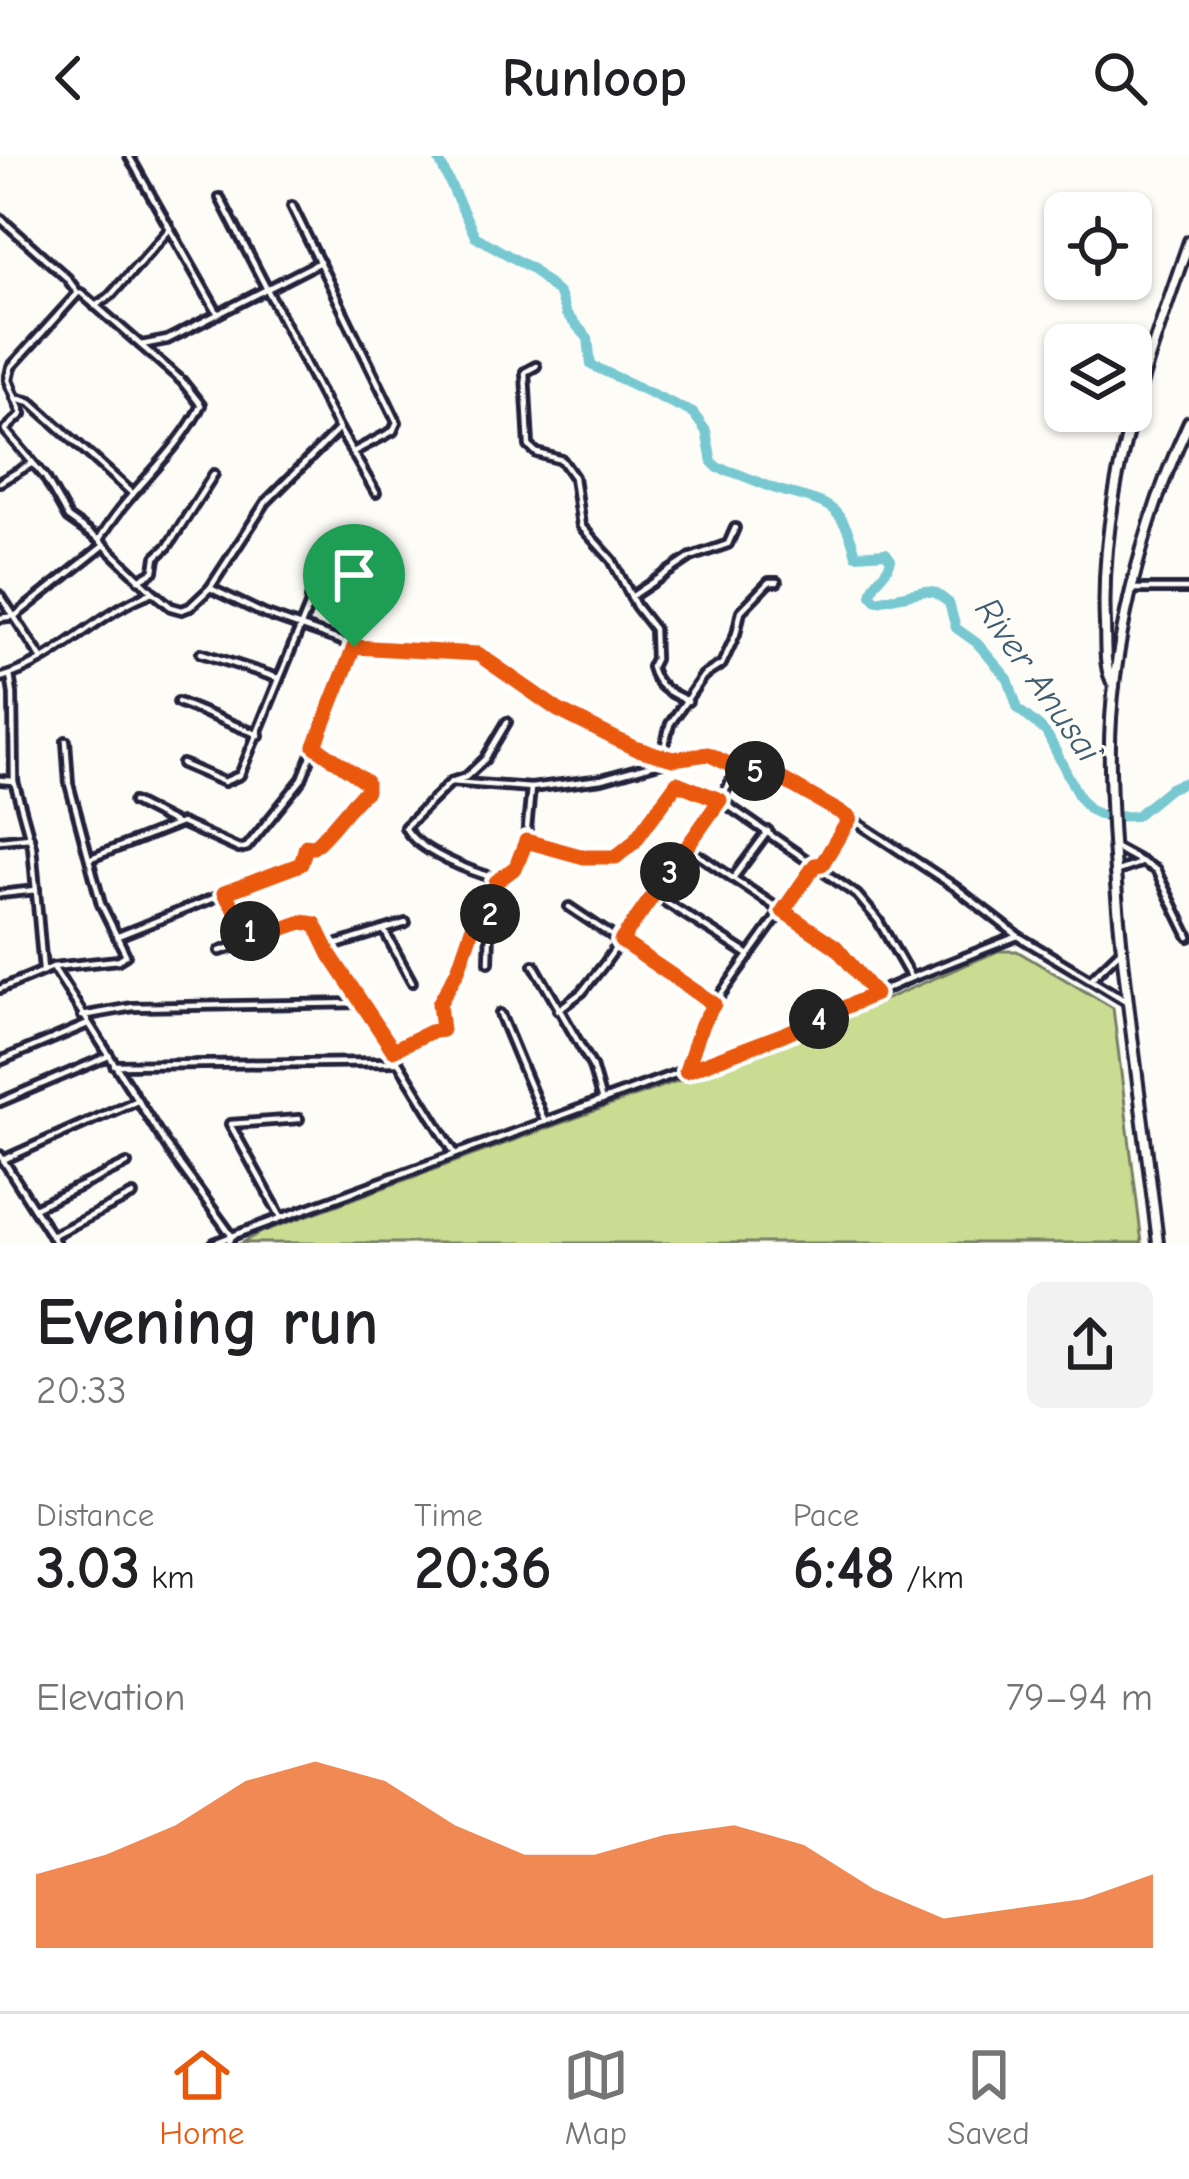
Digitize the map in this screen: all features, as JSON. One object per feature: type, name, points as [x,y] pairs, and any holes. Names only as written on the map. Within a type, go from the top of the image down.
[{"type":"main road","points":[[1114,688],[1106,669],[1104,603],[1113,484],[1189,241]]},
{"type":"main road","points":[[1158,1243],[1122,950],[1110,768],[1114,688],[1131,589],[1189,422]]},
{"type":"street","points":[[129,156],[218,314]]},
{"type":"street","points":[[220,198],[376,493]]},
{"type":"street","points":[[292,206],[397,422],[393,431],[353,452]]},
{"type":"street","points":[[0,218],[198,397],[201,405],[132,493],[101,543],[15,616],[0,618]]},
{"type":"street","points":[[95,305],[110,296],[169,230]]},
{"type":"street","points":[[141,345],[167,340],[320,262]]},
{"type":"street","points":[[78,291],[11,367],[8,380],[22,414],[5,430],[45,477],[65,515],[171,607],[187,609],[209,588],[266,502],[339,429]]},
{"type":"street","points":[[536,366],[524,371],[530,446],[557,457],[569,468],[578,485],[581,526],[612,560],[654,629],[651,667],[655,680],[688,701]]},
{"type":"street","points":[[19,399],[31,403],[132,493]]},
{"type":"street","points":[[0,482],[31,464]]},
{"type":"street","points":[[139,580],[154,571],[156,557],[214,474]]},
{"type":"street","points":[[631,597],[682,562],[728,544],[735,528]]},
{"type":"street","points":[[182,764],[229,781],[240,775],[301,628],[314,573]]},
{"type":"street","points":[[662,756],[667,728],[703,676],[722,664],[741,611],[769,582],[777,581]]},
{"type":"street","points":[[209,588],[354,647],[478,654],[558,710],[634,748],[673,759]]},
{"type":"street","points":[[1131,589],[1189,590]]},
{"type":"street","points":[[0,678],[88,632],[122,604],[153,592]]},
{"type":"street","points":[[0,595],[42,659]]},
{"type":"street","points":[[133,802],[244,848],[296,790],[354,647]]},
{"type":"street","points":[[201,653],[278,678]]},
{"type":"street","points":[[10,675],[14,781],[30,837],[43,970]]},
{"type":"street","points":[[178,702],[259,735]]},
{"type":"street","points":[[498,879],[445,858],[405,826],[451,782],[466,777],[485,758],[507,722]]},
{"type":"street","points":[[0,989],[52,967],[123,958],[127,951],[101,904],[69,784],[66,741]]},
{"type":"street","points":[[118,936],[301,864],[306,846],[313,847],[325,838],[339,814],[366,791],[366,782],[315,746]]},
{"type":"street","points":[[451,782],[531,788],[602,779],[708,754],[739,769],[791,782],[955,887],[1018,936],[1130,1004]]},
{"type":"street","points":[[558,1010],[582,992],[621,941],[739,769]]},
{"type":"street","points":[[0,780],[14,781]]},
{"type":"street","points":[[526,841],[584,857],[616,857],[634,842],[677,783],[720,800],[867,905],[911,978]]},
{"type":"street","points":[[489,962],[490,897],[498,879],[516,867],[526,841],[531,788]]},
{"type":"street","points":[[686,1071],[714,1004],[815,865],[822,864],[850,818]]},
{"type":"street","points":[[91,858],[177,824]]},
{"type":"street","points":[[734,877],[768,831]]},
{"type":"street","points":[[0,840],[30,837]]},
{"type":"street","points":[[688,848],[836,947],[875,994]]},
{"type":"street","points":[[1115,848],[1146,862],[1162,878],[1189,937]]},
{"type":"street","points":[[1115,872],[1146,862]]},
{"type":"street","points":[[0,894],[36,890]]},
{"type":"street","points":[[224,893],[254,939]]},
{"type":"street","points":[[653,894],[700,928],[750,955]]},
{"type":"street","points":[[569,907],[714,1004]]},
{"type":"street","points":[[393,1050],[442,1030],[439,1004],[458,970],[473,926],[490,916]]},
{"type":"street","points":[[220,951],[308,921],[315,924],[454,1152]]},
{"type":"street","points":[[326,948],[406,923]]},
{"type":"street","points":[[385,930],[412,982]]},
{"type":"street","points":[[214,1243],[784,1034],[1018,936]]},
{"type":"street","points":[[1092,978],[1122,950]]},
{"type":"street","points":[[533,965],[592,1066],[602,1101]]},
{"type":"street","points":[[52,967],[230,1239]]},
{"type":"street","points":[[82,1016],[133,1007],[361,1003]]},
{"type":"street","points":[[500,1014],[545,1122]]},
{"type":"street","points":[[0,1061],[88,1024]]},
{"type":"street","points":[[0,1102],[109,1056]]},
{"type":"street","points":[[114,1065],[400,1062]]},
{"type":"street","points":[[133,1195],[53,1240],[2,1157],[137,1100]]},
{"type":"street","points":[[281,1217],[230,1124],[299,1119]]},
{"type":"street","points":[[34,1208],[127,1164]]},
{"type":"green space","points":[[998,951],[1017,951],[1113,1008],[1142,1243],[242,1243],[793,1039]]},
{"type":"waterway","name":"River Anusai","points":[[437,156],[475,236],[532,269],[559,294],[566,314],[588,338],[591,365],[693,413],[706,431],[712,462],[718,468],[827,506],[844,522],[856,555],[886,553],[891,560],[871,595],[877,601],[925,591],[949,603],[956,628],[977,643],[1008,679],[1018,709],[1046,732],[1090,810],[1105,817],[1136,816],[1170,788],[1189,781]]},
{"type":"route","points":[[354,647],[486,656],[558,710],[634,748],[673,759],[708,754],[739,769],[773,774],[850,818],[822,864],[815,865],[783,911],[836,947],[875,994],[686,1071],[714,1004],[621,941],[720,800],[681,782],[674,785],[634,842],[616,857],[584,857],[526,841],[516,867],[496,882],[490,916],[473,926],[458,970],[438,1007],[442,1030],[393,1050],[315,924],[302,922],[254,939],[224,893],[301,864],[306,846],[313,847],[325,838],[339,814],[366,791],[366,782],[315,746],[354,647]]}]
